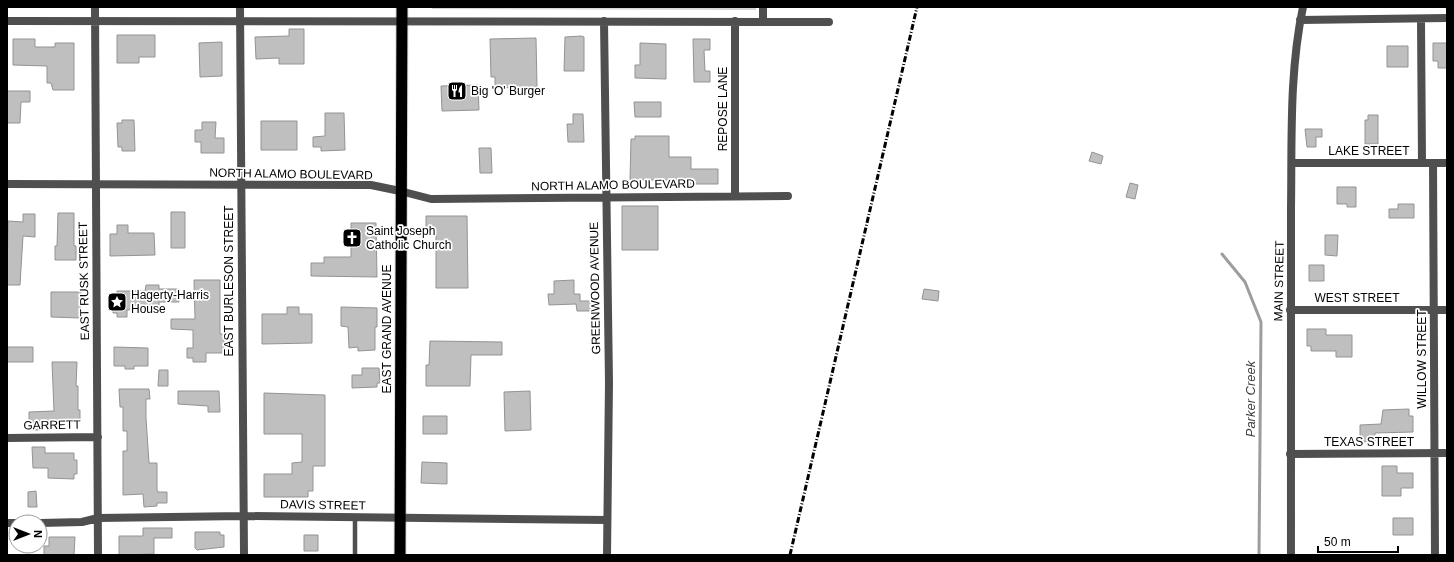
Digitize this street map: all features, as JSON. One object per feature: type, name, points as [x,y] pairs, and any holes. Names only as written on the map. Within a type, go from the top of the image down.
[{"type":"highway","name":"EAST GRAND AVENUE","points":[[400,555],[400,191],[402,7]]},
{"type":"street","name":"EAST RUSK STREET","points":[[94,7],[98,555]]},
{"type":"street","name":"EAST BURLESON STREET","points":[[240,7],[244,555]]},
{"type":"street","points":[[763,7],[763,22]]},
{"type":"street","name":"MAIN STREET","points":[[1291,555],[1290,310],[1292,164],[1295,61],[1303,7]]},
{"type":"street","points":[[1300,20],[1421,20],[1447,18]]},
{"type":"street","points":[[7,20],[829,22]]},
{"type":"street","points":[[1421,20],[1422,163]]},
{"type":"street","name":"GREENWOOD AVENUE","points":[[604,21],[609,383],[607,555]]},
{"type":"street","name":"REPOSE LANE","points":[[734,21],[735,196]]},
{"type":"street","name":"WILLOW STREET","points":[[1433,163],[1435,555]]},
{"type":"street","name":"LAKE STREET","points":[[1292,164],[1447,163]]},
{"type":"street","name":"NORTH ALAMO BOULEVARD","points":[[7,184],[371,185],[431,199],[788,196]]},
{"type":"street","name":"WEST STREET","points":[[1290,310],[1447,310]]},
{"type":"street","name":"GARRETT","points":[[7,438],[98,437]]},
{"type":"street","name":"TEXAS STREET","points":[[1290,454],[1447,453]]},
{"type":"street","name":"DAVIS STREET","points":[[48,522],[82,522],[98,518],[243,516],[607,520]]},
{"type":"lane","points":[[355,517],[355,555]]},
{"type":"green space","points":[[432,7],[756,7],[756,10],[432,9]]},
{"type":"building","points":[[289,29],[304,29],[304,64],[279,64],[279,58],[256,59],[255,37],[289,36]]},
{"type":"building","points":[[117,35],[155,35],[155,57],[139,57],[139,63],[117,63]]},
{"type":"building","points":[[565,37],[584,37],[584,71],[564,71]]},
{"type":"building","points":[[536,38],[537,87],[495,88],[495,77],[491,77],[490,39]]},
{"type":"building","points":[[13,39],[35,39],[35,47],[55,47],[55,43],[74,43],[74,90],[53,90],[51,83],[47,83],[47,66],[13,65]]},
{"type":"building","points":[[693,39],[710,39],[710,50],[704,50],[705,71],[710,71],[710,82],[694,82]]},
{"type":"building","points":[[222,42],[222,76],[200,77],[199,43]]},
{"type":"building","points":[[640,43],[666,44],[666,79],[635,78],[635,65],[640,65]]},
{"type":"building","points":[[1433,43],[1447,43],[1447,68],[1438,68],[1438,61],[1433,61]]},
{"type":"building","points":[[1387,46],[1408,46],[1408,67],[1387,67]]},
{"type":"building","points":[[478,85],[479,110],[442,111],[441,86]]},
{"type":"building","points":[[7,91],[30,91],[30,102],[21,102],[20,123],[7,123]]},
{"type":"building","points":[[634,102],[661,102],[661,117],[635,117]]},
{"type":"building","points":[[325,113],[344,113],[345,150],[321,151],[321,147],[313,147],[313,137],[325,136]]},
{"type":"building","points":[[573,114],[583,114],[584,142],[568,142],[567,124],[573,124]]},
{"type":"building","points":[[1368,115],[1378,115],[1378,144],[1365,144],[1365,120],[1368,120]]},
{"type":"building","points":[[122,120],[134,120],[135,151],[122,151],[122,147],[118,147],[117,123],[122,123]]},
{"type":"building","points":[[261,121],[297,121],[297,150],[261,150]]},
{"type":"building","points":[[202,122],[216,122],[215,138],[224,138],[224,153],[201,153],[201,142],[195,142],[195,130],[202,130]]},
{"type":"building","points":[[1305,129],[1322,129],[1322,137],[1316,137],[1316,147],[1307,147]]},
{"type":"building","points":[[635,136],[669,136],[669,157],[691,157],[691,169],[718,169],[718,184],[678,184],[678,180],[630,180],[631,139],[635,139]]},
{"type":"building","points":[[479,148],[491,148],[492,173],[480,173]]},
{"type":"building","points":[[1092,152],[1103,156],[1101,164],[1089,161]]},
{"type":"building","points":[[1130,183],[1138,185],[1135,199],[1126,197]]},
{"type":"building","points":[[1337,187],[1356,187],[1356,207],[1347,207],[1347,204],[1337,204]]},
{"type":"building","points":[[1398,204],[1414,204],[1414,218],[1389,218],[1389,209],[1398,209]]},
{"type":"building","points":[[622,206],[658,206],[658,250],[622,250]]},
{"type":"building","points":[[171,212],[185,212],[185,248],[171,248]]},
{"type":"building","points":[[58,213],[74,213],[74,246],[76,246],[76,260],[55,260]]},
{"type":"building","points":[[23,214],[35,214],[35,237],[23,236],[20,285],[7,285],[8,221],[23,222]]},
{"type":"building","points":[[426,216],[467,216],[468,288],[436,288],[436,234],[426,234]]},
{"type":"building","points":[[351,223],[376,223],[377,277],[311,276],[311,263],[324,263],[324,257],[351,257]]},
{"type":"building","points":[[117,225],[128,225],[128,233],[154,233],[155,255],[110,256],[110,234],[117,234]]},
{"type":"building","points":[[1325,235],[1338,235],[1337,256],[1325,255]]},
{"type":"building","points":[[1309,265],[1324,265],[1324,281],[1309,281]]},
{"type":"building","points":[[194,280],[220,280],[220,334],[224,334],[224,351],[222,351],[222,353],[206,353],[206,362],[193,362],[193,358],[187,358],[187,348],[193,348],[193,330],[171,329],[171,319],[195,319]]},
{"type":"building","points":[[574,280],[574,294],[580,294],[580,301],[593,301],[594,311],[577,311],[576,304],[549,305],[548,294],[554,294],[554,281]]},
{"type":"building","points":[[146,285],[159,285],[159,289],[179,289],[179,302],[159,302],[159,309],[127,310],[127,317],[117,317],[117,313],[113,313],[113,295],[117,295],[117,291],[145,291]]},
{"type":"building","points":[[924,289],[939,291],[938,301],[922,299]]},
{"type":"building","points":[[51,292],[81,292],[80,318],[51,317]]},
{"type":"building","points":[[287,307],[299,307],[299,314],[312,314],[312,343],[262,344],[262,314],[287,314]]},
{"type":"building","points":[[341,307],[377,308],[375,350],[358,351],[358,347],[349,348],[348,327],[341,326]]},
{"type":"building","points":[[1307,329],[1326,329],[1326,335],[1352,335],[1352,357],[1336,357],[1336,351],[1311,351],[1311,346],[1307,346]]},
{"type":"building","points":[[430,341],[502,342],[502,355],[471,355],[470,386],[426,386],[426,365],[429,365]]},
{"type":"building","points":[[7,347],[33,347],[33,362],[7,362]]},
{"type":"building","points":[[114,347],[148,348],[148,366],[134,366],[134,369],[125,369],[125,366],[114,366]]},
{"type":"building","points":[[52,362],[77,362],[76,386],[78,386],[78,410],[80,410],[80,422],[41,423],[41,430],[29,430],[29,412],[54,411]]},
{"type":"building","points":[[362,368],[379,368],[380,383],[377,383],[377,387],[352,388],[352,375],[362,375]]},
{"type":"building","points":[[159,370],[168,370],[168,386],[158,386]]},
{"type":"building","points":[[119,389],[149,389],[150,399],[146,399],[146,418],[149,463],[157,463],[157,490],[158,492],[167,492],[167,503],[157,503],[157,506],[144,507],[143,494],[123,495],[123,451],[127,451],[127,431],[123,431],[123,407],[120,407]]},
{"type":"building","points":[[178,391],[219,391],[220,412],[208,412],[208,406],[178,404]]},
{"type":"building","points":[[530,391],[531,430],[505,431],[504,392]]},
{"type":"building","points":[[264,393],[325,395],[325,466],[313,466],[313,491],[308,491],[308,497],[264,497],[264,474],[292,474],[292,463],[302,462],[302,434],[264,434]]},
{"type":"building","points":[[1409,409],[1409,416],[1413,416],[1413,432],[1375,433],[1375,441],[1360,442],[1360,425],[1381,424],[1383,410]]},
{"type":"building","points":[[423,416],[447,416],[447,434],[423,434]]},
{"type":"building","points":[[32,447],[45,447],[45,453],[74,453],[74,460],[77,460],[77,474],[74,474],[74,479],[48,478],[48,468],[33,468]]},
{"type":"building","points":[[422,462],[447,463],[447,484],[421,483]]},
{"type":"building","points":[[1382,466],[1397,466],[1397,473],[1413,473],[1413,488],[1401,488],[1401,496],[1382,496]]},
{"type":"building","points":[[36,491],[37,507],[28,507],[28,492]]},
{"type":"building","points":[[1393,518],[1413,518],[1413,535],[1393,535]]},
{"type":"building","points":[[143,528],[172,528],[172,538],[154,538],[154,554],[119,555],[119,536],[143,536]]},
{"type":"building","points":[[195,532],[220,532],[220,535],[224,535],[224,547],[197,550],[195,548]]},
{"type":"building","points":[[304,535],[318,535],[318,551],[304,551]]},
{"type":"building","points":[[49,537],[75,537],[74,555],[44,555],[48,554]]},
{"type":"waterway","name":"Parker Creek","points":[[1222,254],[1245,282],[1261,322],[1259,555]]},
{"type":"railway","points":[[790,555],[917,7]]},
{"type":"place","name":"Big 'O' Burger","points":[[457,91]]},
{"type":"place","name":"Saint Joseph Catholic Church","points":[[352,238]]},
{"type":"place","name":"Hagerty-Harris House","points":[[117,302]]}]
